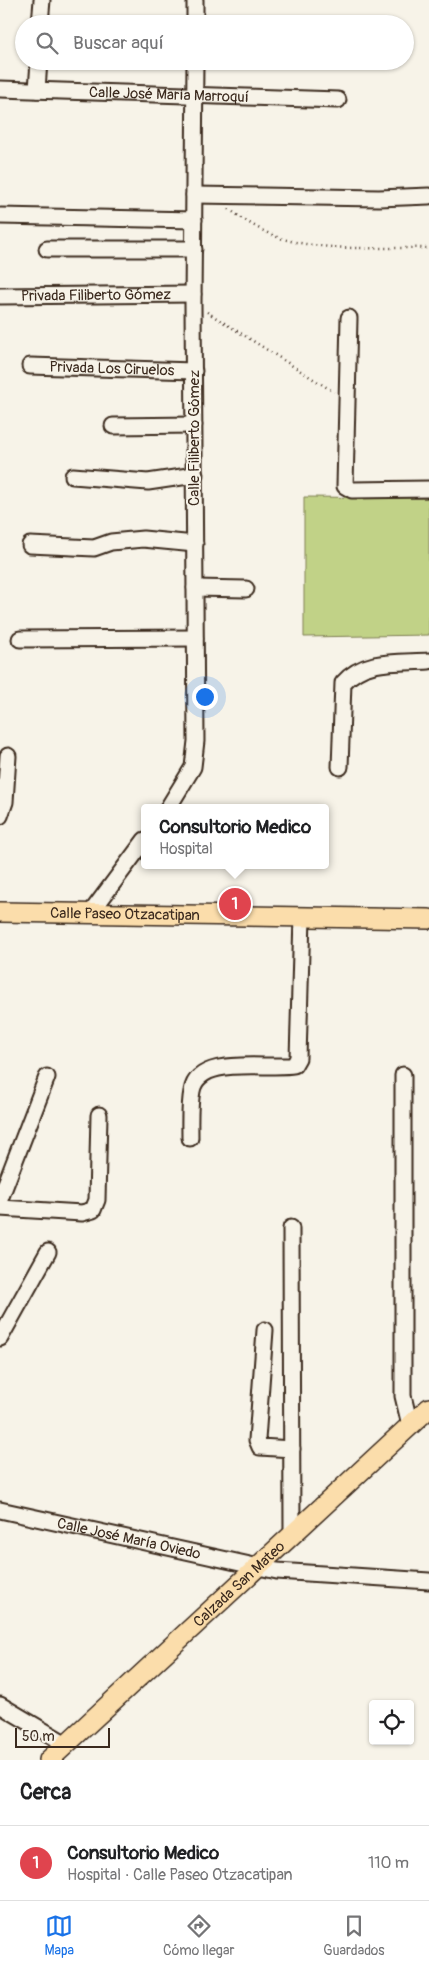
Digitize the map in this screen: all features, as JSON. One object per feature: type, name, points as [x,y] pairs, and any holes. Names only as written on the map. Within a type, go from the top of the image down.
[{"type":"main road","name":"Calle Paseo Otzacatipan","points":[[0,912],[429,919]]},
{"type":"main road","name":"Calzada San Mateo","points":[[49,1760],[429,1408]]},
{"type":"street","points":[[41,15],[42,0]]},
{"type":"street","points":[[195,0],[195,15]]},
{"type":"street","points":[[37,90],[38,70]]},
{"type":"street","name":"Calle Filiberto Gómez","points":[[171,804],[187,779],[196,755],[193,299],[195,70]]},
{"type":"street","name":"Calle José María Marroquí","points":[[0,89],[338,100]]},
{"type":"street","points":[[194,195],[379,198],[429,196]]},
{"type":"street","points":[[0,216],[194,220]]},
{"type":"street","points":[[47,249],[194,249]]},
{"type":"street","name":"Privada Filiberto Gómez","points":[[0,296],[193,299]]},
{"type":"street","points":[[349,318],[344,484],[352,490],[429,489]]},
{"type":"street","name":"Privada Los Ciruelos","points":[[30,366],[194,371]]},
{"type":"street","points":[[113,426],[194,425]]},
{"type":"street","points":[[73,476],[148,482],[194,475]]},
{"type":"street","points":[[30,544],[94,548],[127,540],[143,539],[195,544]]},
{"type":"street","points":[[194,588],[246,589]]},
{"type":"street","points":[[20,639],[195,638]]},
{"type":"street","points":[[340,767],[343,683],[353,672],[372,664],[429,661]]},
{"type":"street","points":[[0,816],[5,802],[8,756]]},
{"type":"street","points":[[90,914],[141,845]]},
{"type":"street","points":[[190,1138],[192,1089],[205,1071],[222,1067],[282,1067],[294,1065],[298,1058],[302,918]]},
{"type":"street","points":[[403,1075],[404,1396],[410,1425]]},
{"type":"street","points":[[0,1199],[46,1076]]},
{"type":"street","points":[[0,1208],[82,1213],[93,1210],[97,1200],[99,1114]]},
{"type":"street","points":[[291,1228],[292,1534]]},
{"type":"street","points":[[0,1338],[48,1252]]},
{"type":"street","points":[[265,1330],[257,1440],[260,1447],[292,1449]]},
{"type":"street","name":"Calle José María Oviedo","points":[[0,1510],[295,1573],[429,1581]]},
{"type":"street","points":[[0,1705],[66,1744]]},
{"type":"path","points":[[213,194],[230,210],[260,230],[282,238],[330,246],[429,248]]},
{"type":"path","points":[[193,299],[347,400]]},
{"type":"green space","points":[[304,497],[429,498],[429,635],[304,637]]},
{"type":"place","name":"Consultorio Medico","points":[[235,904]]}]
